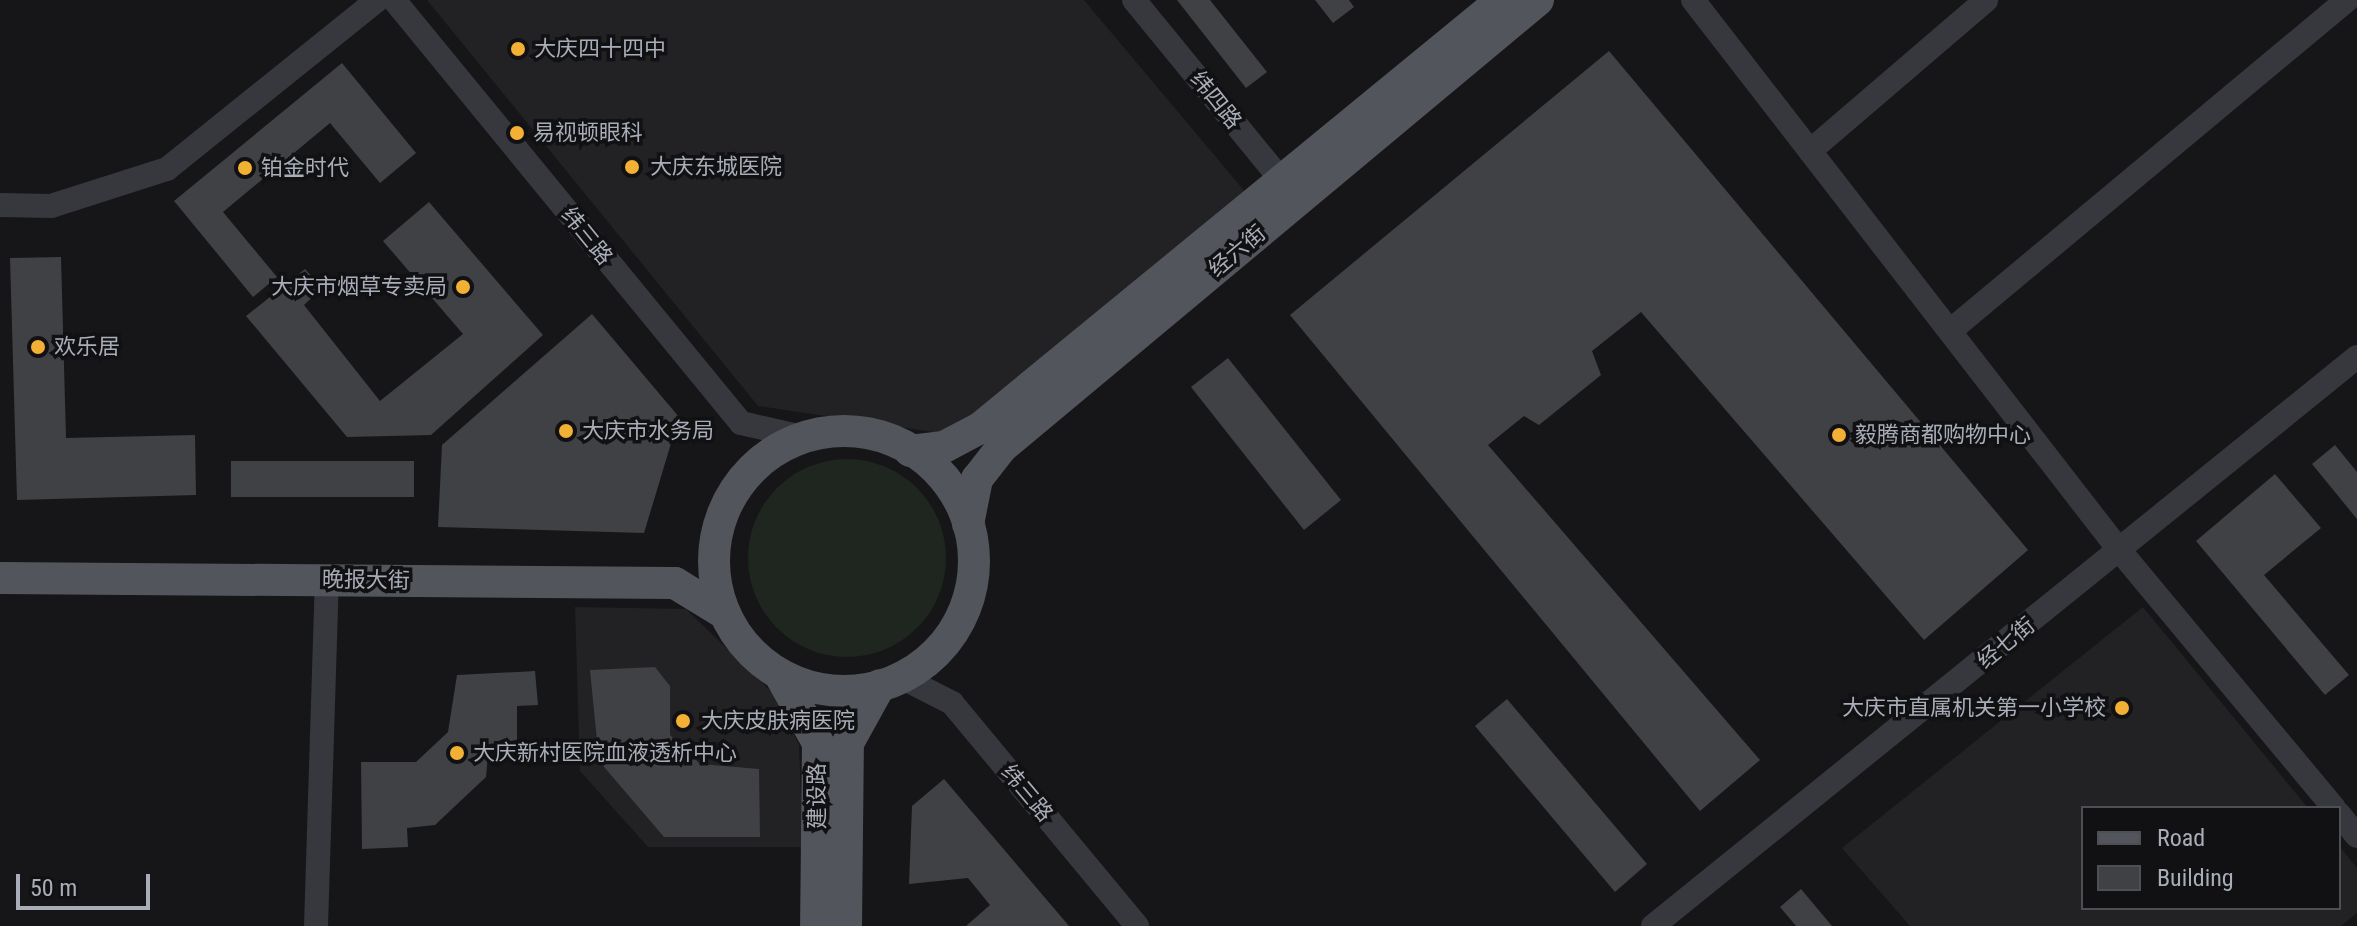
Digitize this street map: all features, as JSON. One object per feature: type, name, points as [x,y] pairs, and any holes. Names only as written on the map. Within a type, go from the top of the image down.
[{"type":"main road","name":"经六街","points":[[968,524],[977,479],[1002,447],[1502,0]]},
{"type":"main road","name":"经六街","points":[[910,451],[944,447],[980,428],[1538,0]]},
{"type":"main road","points":[[845,430],[910,451],[954,492],[968,524],[973,576],[962,618],[937,653],[891,681],[820,690],[780,675],[747,649],[724,613],[713,572],[717,528],[729,502],[764,457],[802,437],[845,430]]},
{"type":"main road","name":"晚报大街","points":[[0,578],[675,583],[724,613]]},
{"type":"main road","name":"建设路","points":[[780,675],[818,743],[816,926]]},
{"type":"main road","name":"建设路","points":[[846,926],[848,743],[891,681]]},
{"type":"street","points":[[0,205],[51,206],[167,169],[377,0]]},
{"type":"street","name":"纬三路","points":[[394,0],[741,423],[802,437]]},
{"type":"street","name":"纬四路","points":[[1134,0],[1290,191]]},
{"type":"street","points":[[1693,0],[2120,551],[2332,806]]},
{"type":"street","points":[[1810,151],[1986,0]]},
{"type":"street","points":[[1950,331],[2347,0]]},
{"type":"street","name":"经七街","points":[[1653,926],[2357,357]]},
{"type":"street","points":[[316,926],[327,580]]},
{"type":"street","name":"纬三路","points":[[891,681],[952,703],[1137,926]]},
{"type":"street","points":[[2341,816],[2357,836]]},
{"type":"shaded area","points":[[427,0],[1084,0],[1247,194],[947,434],[758,406]]},
{"type":"shaded area","points":[[847,459],[885,466],[917,488],[939,520],[946,558],[939,596],[917,628],[885,650],[847,657],[809,650],[777,628],[755,596],[748,558],[755,520],[777,488],[809,466]]},
{"type":"shaded area","name":"大庆皮肤病医院","points":[[575,607],[686,609],[776,696],[799,745],[803,847],[648,847],[580,771]]},
{"type":"shaded area","name":"大庆市直属机关第一小学校","points":[[2143,607],[2306,806],[2081,806],[2081,910],[2341,910],[2341,848],[2357,868],[2357,913],[2341,926],[1910,926],[1842,848]]},
{"type":"building","points":[[1177,0],[1210,0],[1267,72],[1246,88]]},
{"type":"building","points":[[1315,0],[1349,0],[1354,7],[1333,23]]},
{"type":"building","name":"毅腾商都购物中心","points":[[1609,51],[2028,550],[1924,640],[1641,312],[1592,351],[1601,375],[1539,425],[1524,416],[1488,445],[1760,760],[1700,811],[1290,315]]},
{"type":"building","name":"铂金时代","points":[[342,63],[416,153],[380,183],[330,123],[223,212],[277,277],[253,297],[174,201]]},
{"type":"building","points":[[429,202],[543,335],[431,435],[347,437],[246,316],[305,269],[322,288],[304,305],[380,401],[463,334],[383,241]]},
{"type":"building","name":"欢乐居","points":[[61,257],[66,438],[195,435],[196,495],[17,500],[10,258]]},
{"type":"building","name":"大庆市水务局","points":[[592,314],[679,417],[644,533],[438,527],[442,445]]},
{"type":"building","points":[[1228,358],[1341,500],[1304,530],[1191,387]]},
{"type":"building","points":[[2335,445],[2357,472],[2357,519],[2312,464]]},
{"type":"building","points":[[231,461],[414,461],[414,497],[231,497]]},
{"type":"building","points":[[2275,474],[2321,528],[2264,575],[2349,675],[2325,695],[2196,541]]},
{"type":"building","points":[[655,667],[670,686],[670,735],[700,764],[759,769],[760,837],[664,837],[599,761],[590,670]]},
{"type":"building","name":"大庆新村医院血液透析中心","points":[[535,671],[538,705],[517,706],[517,740],[489,744],[486,777],[435,825],[407,828],[408,847],[362,849],[361,762],[416,762],[448,732],[457,675]]},
{"type":"building","points":[[1507,699],[1647,864],[1615,892],[1475,726]]},
{"type":"building","points":[[944,779],[1069,926],[966,926],[990,905],[968,878],[909,884],[912,806]]},
{"type":"building","points":[[1801,889],[1832,926],[1796,926],[1780,907]]},
{"type":"place","name":"大庆四十四中","points":[[518,49]]},
{"type":"place","name":"易视顿眼科","points":[[517,133]]},
{"type":"place","name":"大庆东城医院","points":[[632,167]]},
{"type":"place","name":"铂金时代","points":[[245,168]]},
{"type":"place","name":"大庆市烟草专卖局","points":[[463,287]]},
{"type":"place","name":"欢乐居","points":[[38,347]]},
{"type":"place","name":"大庆市水务局","points":[[566,431]]},
{"type":"place","name":"毅腾商都购物中心","points":[[1839,435]]},
{"type":"place","name":"大庆市直属机关第一小学校","points":[[2122,708]]},
{"type":"place","name":"大庆皮肤病医院","points":[[683,721]]},
{"type":"place","name":"大庆新村医院血液透析中心","points":[[457,753]]}]
